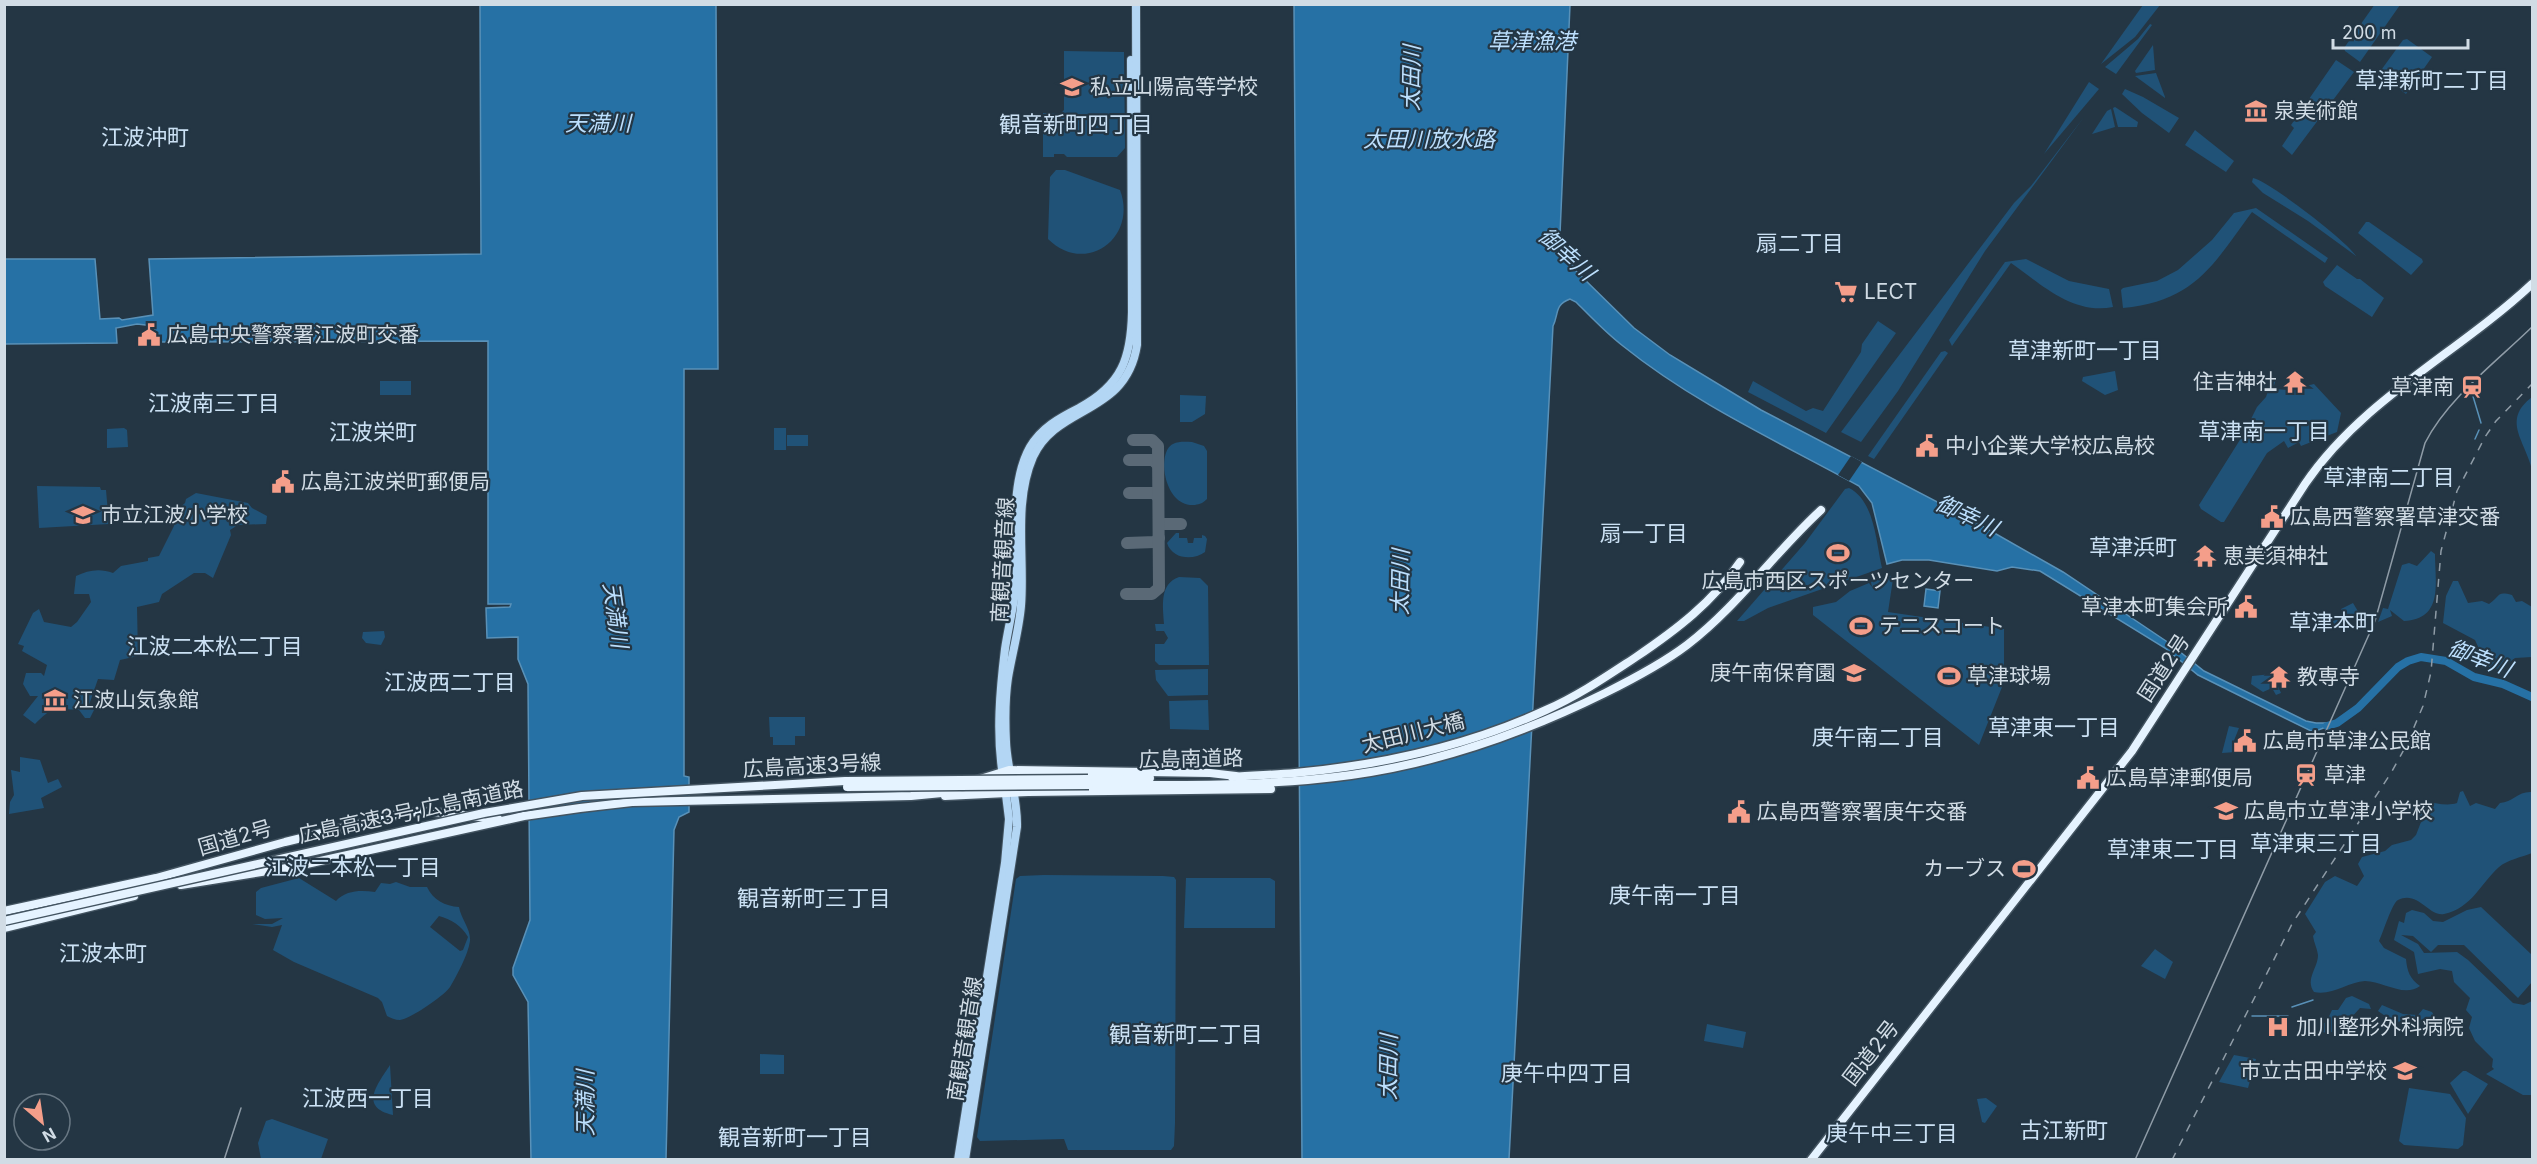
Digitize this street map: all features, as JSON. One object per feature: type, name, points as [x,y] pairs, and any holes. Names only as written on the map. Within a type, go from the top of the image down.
[{"type":"highway","name":"国道2号","points":[[1811,1160],[2132,751],[2305,484],[2336,444],[2372,411],[2532,284]]},
{"type":"highway","points":[[1537,719],[1606,692],[1686,646],[1718,619],[1749,588],[1821,510]]},
{"type":"highway","points":[[1537,719],[1674,630],[1715,595],[1740,562]]},
{"type":"highway","name":"太田川大橋","points":[[1353,775],[1452,753],[1537,719]]},
{"type":"highway","name":"太田川大橋","points":[[1295,780],[1404,756],[1537,719]]},
{"type":"highway","points":[[1005,770],[1210,773],[1236,776]]},
{"type":"highway","name":"国道2号","points":[[911,796],[961,789],[984,777],[1005,770]]},
{"type":"highway","name":"広島南道路","points":[[1089,782],[1235,784],[1353,775]]},
{"type":"highway","name":"広島南道路","points":[[1089,782],[1236,776],[1295,780]]},
{"type":"highway","name":"広島高速3号線","points":[[723,788],[898,780],[1089,782]]},
{"type":"highway","name":"国道2号","points":[[4,928],[162,888],[294,867],[524,816],[622,803],[1236,790],[1295,780]]},
{"type":"highway","name":"広島高速3号;広島南道路","points":[[4,921],[514,807],[618,793],[723,788]]},
{"type":"highway","name":"国道2号","points":[[4,911],[156,878],[285,842],[400,814],[425,811],[480,818],[512,819]]},
{"type":"main road","name":"南観音観音線","points":[[965,1160],[1017,827],[999,742],[1002,685],[1014,594],[1017,509],[1024,461],[1033,443],[1046,428],[1093,399],[1113,382],[1124,365],[1131,341],[1130,4]]},
{"type":"main road","name":"南観音観音線","points":[[1005,770],[1006,699],[1020,610],[1023,507],[1030,467],[1037,450],[1051,433],[1067,421],[1104,401],[1116,390],[1128,374],[1137,350],[1136,4]]},
{"type":"main road","name":"南観音観音線","points":[[958,1160],[1004,872],[1010,793]]},
{"type":"shaded area","points":[[2375,4],[2400,5],[2360,62],[2344,48]]},
{"type":"shaded area","points":[[2143,5],[2160,5],[2135,37],[2101,64]]},
{"type":"shaded area","points":[[2150,24],[2152,25],[2116,74],[2105,67],[2138,39]]},
{"type":"shaded area","points":[[2407,39],[2432,57],[2406,94],[2379,73],[2403,40]]},
{"type":"shaded area","points":[[2153,45],[2155,70],[2136,73],[2135,71]]},
{"type":"shaded area","points":[[1064,51],[1124,52],[1125,148],[1117,157],[1067,157],[1064,154],[1054,154],[1054,157],[1043,157],[1043,113],[1060,114],[1064,110]]},
{"type":"shaded area","points":[[2336,60],[2354,72],[2292,155],[2282,146],[2294,128],[2291,125]]},
{"type":"shaded area","points":[[2156,73],[2165,97],[2165,98],[2135,76]]},
{"type":"shaded area","points":[[2089,82],[2099,89],[2044,154]]},
{"type":"shaded area","points":[[2125,89],[2179,118],[2169,133],[2142,113],[2122,94]]},
{"type":"shaded area","points":[[2115,107],[2138,122],[2137,127],[2118,127],[2113,108]]},
{"type":"shaded area","points":[[2111,109],[2115,127],[2092,134],[2107,111]]},
{"type":"shaded area","points":[[2084,117],[1985,251],[1898,391],[1861,442],[1841,432],[2014,203],[2031,186]]},
{"type":"shaded area","points":[[2195,130],[2234,161],[2226,172],[2185,145]]},
{"type":"shaded area","points":[[1056,170],[1065,170],[1120,190],[1124,207],[1122,223],[1115,236],[1105,246],[1092,252],[1077,254],[1062,249],[1048,239],[1050,177]]},
{"type":"shaded area","points":[[2253,178],[2308,213],[2356,256],[2308,221],[2263,193],[2252,182]]},
{"type":"shaded area","points":[[2256,208],[2328,258],[2325,263],[2252,212],[2213,264],[2185,289],[2168,298],[2123,308],[2121,290],[2123,288],[2157,281],[2178,270],[2212,240],[2234,213]]},
{"type":"shaded area","points":[[2366,222],[2422,259],[2423,262],[2411,275],[2358,233]]},
{"type":"shaded area","points":[[2026,259],[2069,281],[2109,289],[2113,307],[2098,308],[2071,302],[2058,296],[2011,263],[1952,346],[1949,340],[2005,262]]},
{"type":"shaded area","points":[[2337,265],[2384,298],[2372,317],[2325,286],[2323,282]]},
{"type":"shaded area","points":[[1878,321],[1896,333],[1826,433],[1748,392],[1753,381],[1806,411],[1813,408],[1823,411]]},
{"type":"shaded area","points":[[1941,352],[1948,353],[1874,459],[1868,456]]},
{"type":"shaded area","points":[[2115,371],[2118,390],[2105,395],[2082,381],[2083,377]]},
{"type":"shaded area","points":[[2272,379],[2276,379],[2273,389],[2289,390],[2314,384],[2341,413],[2337,432],[2301,446],[2299,442],[2288,448],[2284,441],[2267,453],[2224,522],[2221,522],[2201,509],[2199,505],[2243,435],[2257,407],[2266,397]]},
{"type":"shaded area","points":[[380,381],[411,381],[411,395],[380,395]]},
{"type":"shaded area","points":[[1180,395],[1206,396],[1205,414],[1192,422],[1180,422]]},
{"type":"shaded area","points":[[2532,397],[2532,469],[2517,422],[2523,405]]},
{"type":"shaded area","points":[[124,428],[127,430],[128,447],[107,448],[107,429]]},
{"type":"shaded area","points":[[774,428],[786,428],[786,450],[774,450]]},
{"type":"shaded area","points":[[787,435],[808,435],[808,446],[787,446]]},
{"type":"shaded area","points":[[1192,442],[1204,446],[1207,451],[1207,499],[1195,505],[1184,504],[1176,498],[1166,479],[1164,468],[1168,449],[1173,444]]},
{"type":"shaded area","points":[[37,486],[100,487],[101,490],[106,490],[109,524],[39,528]]},
{"type":"shaded area","name":"広島市西区スポーツセンター","points":[[1849,488],[1858,494],[1869,512],[1882,568],[1768,608],[1744,621],[1737,621],[1805,543],[1845,489]]},
{"type":"shaded area","points":[[196,493],[248,503],[252,508],[267,516],[266,524],[238,525],[230,530],[231,535],[213,578],[205,573],[194,573],[162,594],[159,602],[137,607],[138,656],[120,660],[114,680],[98,679],[89,705],[94,710],[90,718],[85,718],[79,710],[55,709],[35,724],[23,715],[38,696],[30,696],[23,684],[26,673],[41,673],[44,676],[47,665],[22,651],[24,646],[18,644],[33,613],[39,609],[44,622],[71,627],[91,602],[89,594],[74,594],[76,576],[94,570],[113,573],[121,566],[148,561],[148,558],[159,556],[174,526],[172,514],[185,503],[186,499]]},
{"type":"shaded area","points":[[1176,533],[1179,533],[1179,538],[1187,538],[1188,543],[1193,543],[1194,538],[1205,536],[1207,539],[1205,552],[1195,557],[1183,557],[1173,552],[1167,543]]},
{"type":"shaded area","points":[[2431,551],[2435,554],[2436,587],[2431,607],[2426,614],[2417,619],[2404,621],[2390,610],[2392,616],[2378,622],[2383,608],[2388,609],[2402,565],[2409,563],[2417,566]]},
{"type":"shaded area","points":[[1887,572],[1893,579],[1888,612],[2004,629],[2004,682],[1979,745],[1813,615],[1813,607],[1836,602],[1850,591],[1869,583],[1872,587],[1871,582],[1883,577]]},
{"type":"shaded area","points":[[1179,577],[1200,578],[1208,586],[1209,665],[1159,665],[1155,661],[1155,644],[1164,644],[1168,638],[1164,631],[1156,631],[1155,624],[1164,624],[1165,590],[1173,580]]},
{"type":"shaded area","points":[[2453,581],[2458,581],[2468,603],[2482,601],[2489,604],[2503,594],[2512,595],[2516,602],[2522,601],[2532,607],[2532,657],[2515,658],[2503,667],[2490,668],[2475,640],[2443,623],[2446,596]]},
{"type":"shaded area","points":[[2353,603],[2365,623],[2360,624],[2357,616],[2346,620],[2346,624],[2335,627],[2333,621],[2344,617],[2341,609]]},
{"type":"shaded area","points":[[384,631],[385,637],[381,645],[366,643],[362,638],[363,632]]},
{"type":"shaded area","points":[[1208,669],[1208,695],[1168,696],[1156,680],[1155,670]]},
{"type":"shaded area","points":[[2272,674],[2275,687],[2278,686],[2281,693],[2276,695],[2272,688],[2263,692],[2251,684],[2252,676]]},
{"type":"shaded area","points":[[1208,700],[1209,730],[1170,729],[1169,701]]},
{"type":"shaded area","points":[[769,717],[805,717],[805,736],[795,736],[795,745],[773,745],[773,737],[770,737]]},
{"type":"shaded area","points":[[2229,726],[2239,728],[2233,743],[2238,745],[2236,752],[2222,753]]},
{"type":"shaded area","points":[[20,757],[40,760],[48,783],[58,779],[62,787],[41,798],[44,808],[9,814],[10,802],[14,795],[11,770],[20,772]]},
{"type":"shaded area","points":[[2463,791],[2470,806],[2476,803],[2495,809],[2500,803],[2523,793],[2532,792],[2532,853],[2502,865],[2469,901],[2454,911],[2439,914],[2412,898],[2396,902],[2379,941],[2384,948],[2406,959],[2410,974],[2420,986],[2400,990],[2365,981],[2334,991],[2314,992],[2311,978],[2318,955],[2313,936],[2316,932],[2305,914],[2325,882],[2335,876],[2357,886],[2364,876],[2358,864],[2362,857],[2385,851],[2392,845],[2411,840],[2416,835],[2421,822],[2409,810],[2414,805],[2425,802],[2457,803],[2460,792]]},
{"type":"shaded area","points":[[1020,876],[1163,876],[1174,877],[1176,880],[1175,1123],[1174,1146],[1171,1150],[1068,1150],[1064,1139],[980,1141],[977,1137],[1016,879]]},
{"type":"shaded area","points":[[299,878],[336,901],[354,892],[375,892],[381,883],[396,882],[410,887],[427,887],[440,902],[459,907],[469,932],[469,947],[447,991],[411,1016],[400,1020],[395,1019],[387,1016],[378,998],[294,962],[273,950],[282,925],[272,927],[252,924],[272,924],[283,918],[265,919],[256,915],[256,892],[261,888]],"holes":[[[439,916],[459,926],[468,937],[463,950],[460,951],[430,927]]]},
{"type":"shaded area","points":[[1186,878],[1270,878],[1275,881],[1275,928],[1184,928]]},
{"type":"shaded area","points":[[2481,907],[2532,955],[2532,982],[2518,998],[2464,945],[2438,945],[2431,952],[2413,936],[2401,935],[2418,944],[2424,953],[2457,952],[2513,1003],[2524,1005],[2532,1001],[2532,1095],[2523,1095],[2486,1074],[2494,1069],[2493,1059],[2475,1041],[2469,1028],[2472,1017],[2466,1010],[2470,998],[2454,982],[2452,971],[2440,969],[2418,974],[2414,952],[2394,940],[2399,921],[2404,923],[2406,913],[2412,910],[2424,913],[2433,921],[2443,922],[2467,910]]},
{"type":"shaded area","points":[[2155,949],[2173,962],[2165,979],[2141,966]]},
{"type":"shaded area","points":[[2352,996],[2369,1004],[2371,1009],[2360,1008],[2337,1030],[2326,1033],[2319,1031],[2332,1010],[2338,1010],[2346,998]]},
{"type":"shaded area","points":[[2382,1005],[2403,1014],[2418,1015],[2423,1009],[2432,1012],[2436,1019],[2394,1022],[2378,1011]]},
{"type":"shaded area","points":[[1707,1024],[1746,1032],[1743,1048],[1704,1041]]},
{"type":"shaded area","points":[[760,1054],[784,1055],[784,1074],[760,1074]]},
{"type":"shaded area","points":[[2234,1055],[2256,1059],[2248,1088],[2219,1082]]},
{"type":"shaded area","points":[[390,1065],[393,1115],[376,1107],[374,1101],[376,1088]]},
{"type":"shaded area","points":[[2463,1071],[2488,1084],[2468,1114],[2450,1083]]},
{"type":"shaded area","points":[[2409,1088],[2450,1094],[2466,1118],[2463,1145],[2458,1149],[2404,1145],[2399,1141]]},
{"type":"shaded area","points":[[1986,1098],[1997,1106],[1985,1123],[1982,1122],[1977,1099]]},
{"type":"shaded area","points":[[272,1119],[328,1139],[321,1159],[261,1159],[258,1143],[266,1121]]},
{"type":"water","name":"天満川","points":[[480,5],[716,5],[718,369],[684,369],[684,776],[689,777],[689,812],[679,817],[674,830],[666,1159],[531,1159],[528,1002],[513,975],[513,968],[530,920],[528,684],[518,659],[518,637],[487,638],[486,608],[510,607],[511,604],[488,604],[488,341],[155,342],[154,326],[137,324],[116,328],[117,343],[5,344],[4,259],[95,259],[100,319],[119,318],[122,320],[153,315],[149,259],[481,254]]},
{"type":"water","name":"太田川放水路","points":[[1294,5],[1570,5],[1560,234],[1563,248],[1576,271],[1634,328],[1670,355],[1761,410],[1968,518],[2063,572],[2169,643],[2204,671],[2306,721],[2337,723],[2313,732],[2198,675],[2165,648],[2040,571],[2012,567],[1997,571],[1929,560],[1902,560],[1887,564],[1872,503],[1859,486],[1738,421],[1679,386],[1617,341],[1576,302],[1570,299],[1565,301],[1559,307],[1553,326],[1509,1159],[1302,1159]]},
{"type":"water","points":[[1926,589],[1940,591],[1938,608],[1924,606]]},
{"type":"pier","points":[[1851,456],[1862,462],[1849,481],[1838,475]]},
{"type":"waterway","points":[[2472,393],[2481,423]]},
{"type":"waterway","points":[[2475,439],[2479,430]]},
{"type":"waterway","name":"御幸川","points":[[2327,726],[2337,723],[2358,708],[2398,667],[2421,657],[2446,661],[2474,677],[2503,684],[2532,697]]},
{"type":"waterway","points":[[2292,1007],[2313,1000]]},
{"type":"waterway","points":[[2252,1016],[2288,1016]]},
{"type":"taxiway","points":[[1126,594],[1152,594],[1159,588],[1158,446],[1152,440],[1133,440]]},
{"type":"taxiway","points":[[1129,460],[1153,460],[1158,465]]},
{"type":"taxiway","points":[[1129,493],[1154,493],[1158,497]]},
{"type":"taxiway","points":[[1159,524],[1181,524]]},
{"type":"taxiway","points":[[1127,543],[1155,542],[1159,538]]},
{"type":"tram line","points":[[2135,1160],[2375,621],[2425,443],[2434,427],[2459,396],[2532,327]]},
{"type":"tram line","points":[[224,1160],[241,1108]]},
{"type":"railway","points":[[2172,1160],[2292,924],[2391,773],[2406,746],[2423,706],[2431,672],[2441,551],[2457,491],[2485,437],[2496,421],[2532,384]]},
{"type":"place","name":"私立山陽高等学校","points":[[1072,87]]},
{"type":"place","name":"泉美術館","points":[[2256,111]]},
{"type":"place","name":"LECT","points":[[1846,292]]},
{"type":"place","name":"広島中央警察署江波町交番","points":[[149,335]]},
{"type":"place","name":"住吉神社","points":[[2295,382]]},
{"type":"place","name":"草津南","points":[[2472,387]]},
{"type":"place","name":"中小企業大学校広島校","points":[[1927,446]]},
{"type":"place","name":"広島江波栄町郵便局","points":[[283,482]]},
{"type":"place","name":"市立江波小学校","points":[[83,515]]},
{"type":"place","name":"広島西警察署草津交番","points":[[2272,517]]},
{"type":"place","name":"広島市西区スポーツセンター","points":[[1838,553]]},
{"type":"place","name":"恵美須神社","points":[[2205,556]]},
{"type":"place","name":"草津本町集会所","points":[[2246,607]]},
{"type":"place","name":"テニスコート","points":[[1861,626]]},
{"type":"place","name":"庚午南保育園","points":[[1854,673]]},
{"type":"place","name":"草津球場","points":[[1949,676]]},
{"type":"place","name":"教専寺","points":[[2279,677]]},
{"type":"place","name":"江波山気象館","points":[[55,700]]},
{"type":"place","name":"広島市草津公民館","points":[[2245,741]]},
{"type":"place","name":"草津","points":[[2306,775]]},
{"type":"place","name":"広島草津郵便局","points":[[2088,778]]},
{"type":"place","name":"広島市立草津小学校","points":[[2226,811]]},
{"type":"place","name":"広島西警察署庚午交番","points":[[1739,812]]},
{"type":"place","name":"カーブス","points":[[2024,869]]},
{"type":"place","name":"加川整形外科病院","points":[[2278,1027]]},
{"type":"place","name":"市立古田中学校","points":[[2405,1071]]},
{"type":"district","name":"草津新町二丁目","points":[[2432,80]]},
{"type":"district","name":"観音新町四丁目","points":[[1076,124]]},
{"type":"district","name":"江波沖町","points":[[145,137]]},
{"type":"district","name":"扇二丁目","points":[[1800,243]]},
{"type":"district","name":"草津新町一丁目","points":[[2085,350]]},
{"type":"district","name":"江波南三丁目","points":[[214,403]]},
{"type":"district","name":"草津南一丁目","points":[[2264,431]]},
{"type":"district","name":"江波栄町","points":[[373,432]]},
{"type":"district","name":"草津南二丁目","points":[[2389,477]]},
{"type":"district","name":"扇一丁目","points":[[1644,533]]},
{"type":"district","name":"草津浜町","points":[[2133,547]]},
{"type":"district","name":"草津本町","points":[[2333,622]]},
{"type":"district","name":"江波二本松二丁目","points":[[215,646]]},
{"type":"district","name":"江波西二丁目","points":[[450,682]]},
{"type":"district","name":"草津東一丁目","points":[[2054,727]]},
{"type":"district","name":"庚午南二丁目","points":[[1878,737]]},
{"type":"district","name":"草津東三丁目","points":[[2316,843]]},
{"type":"district","name":"草津東二丁目","points":[[2173,849]]},
{"type":"district","name":"江波二本松一丁目","points":[[353,867]]},
{"type":"district","name":"庚午南一丁目","points":[[1675,895]]},
{"type":"district","name":"観音新町三丁目","points":[[814,898]]},
{"type":"district","name":"江波本町","points":[[103,953]]},
{"type":"district","name":"観音新町二丁目","points":[[1186,1034]]},
{"type":"district","name":"庚午中四丁目","points":[[1567,1073]]},
{"type":"district","name":"江波西一丁目","points":[[368,1098]]},
{"type":"district","name":"古江新町","points":[[2064,1130]]},
{"type":"district","name":"庚午中三丁目","points":[[1892,1133]]},
{"type":"district","name":"観音新町一丁目","points":[[795,1137]]},
{"type":"water label","name":"草津漁港","points":[[1532,41]]},
{"type":"water label","name":"太田川","points":[[1411,78]]},
{"type":"water label","name":"太田川","points":[[1400,582]]},
{"type":"water label","name":"太田川","points":[[1388,1067]]}]
